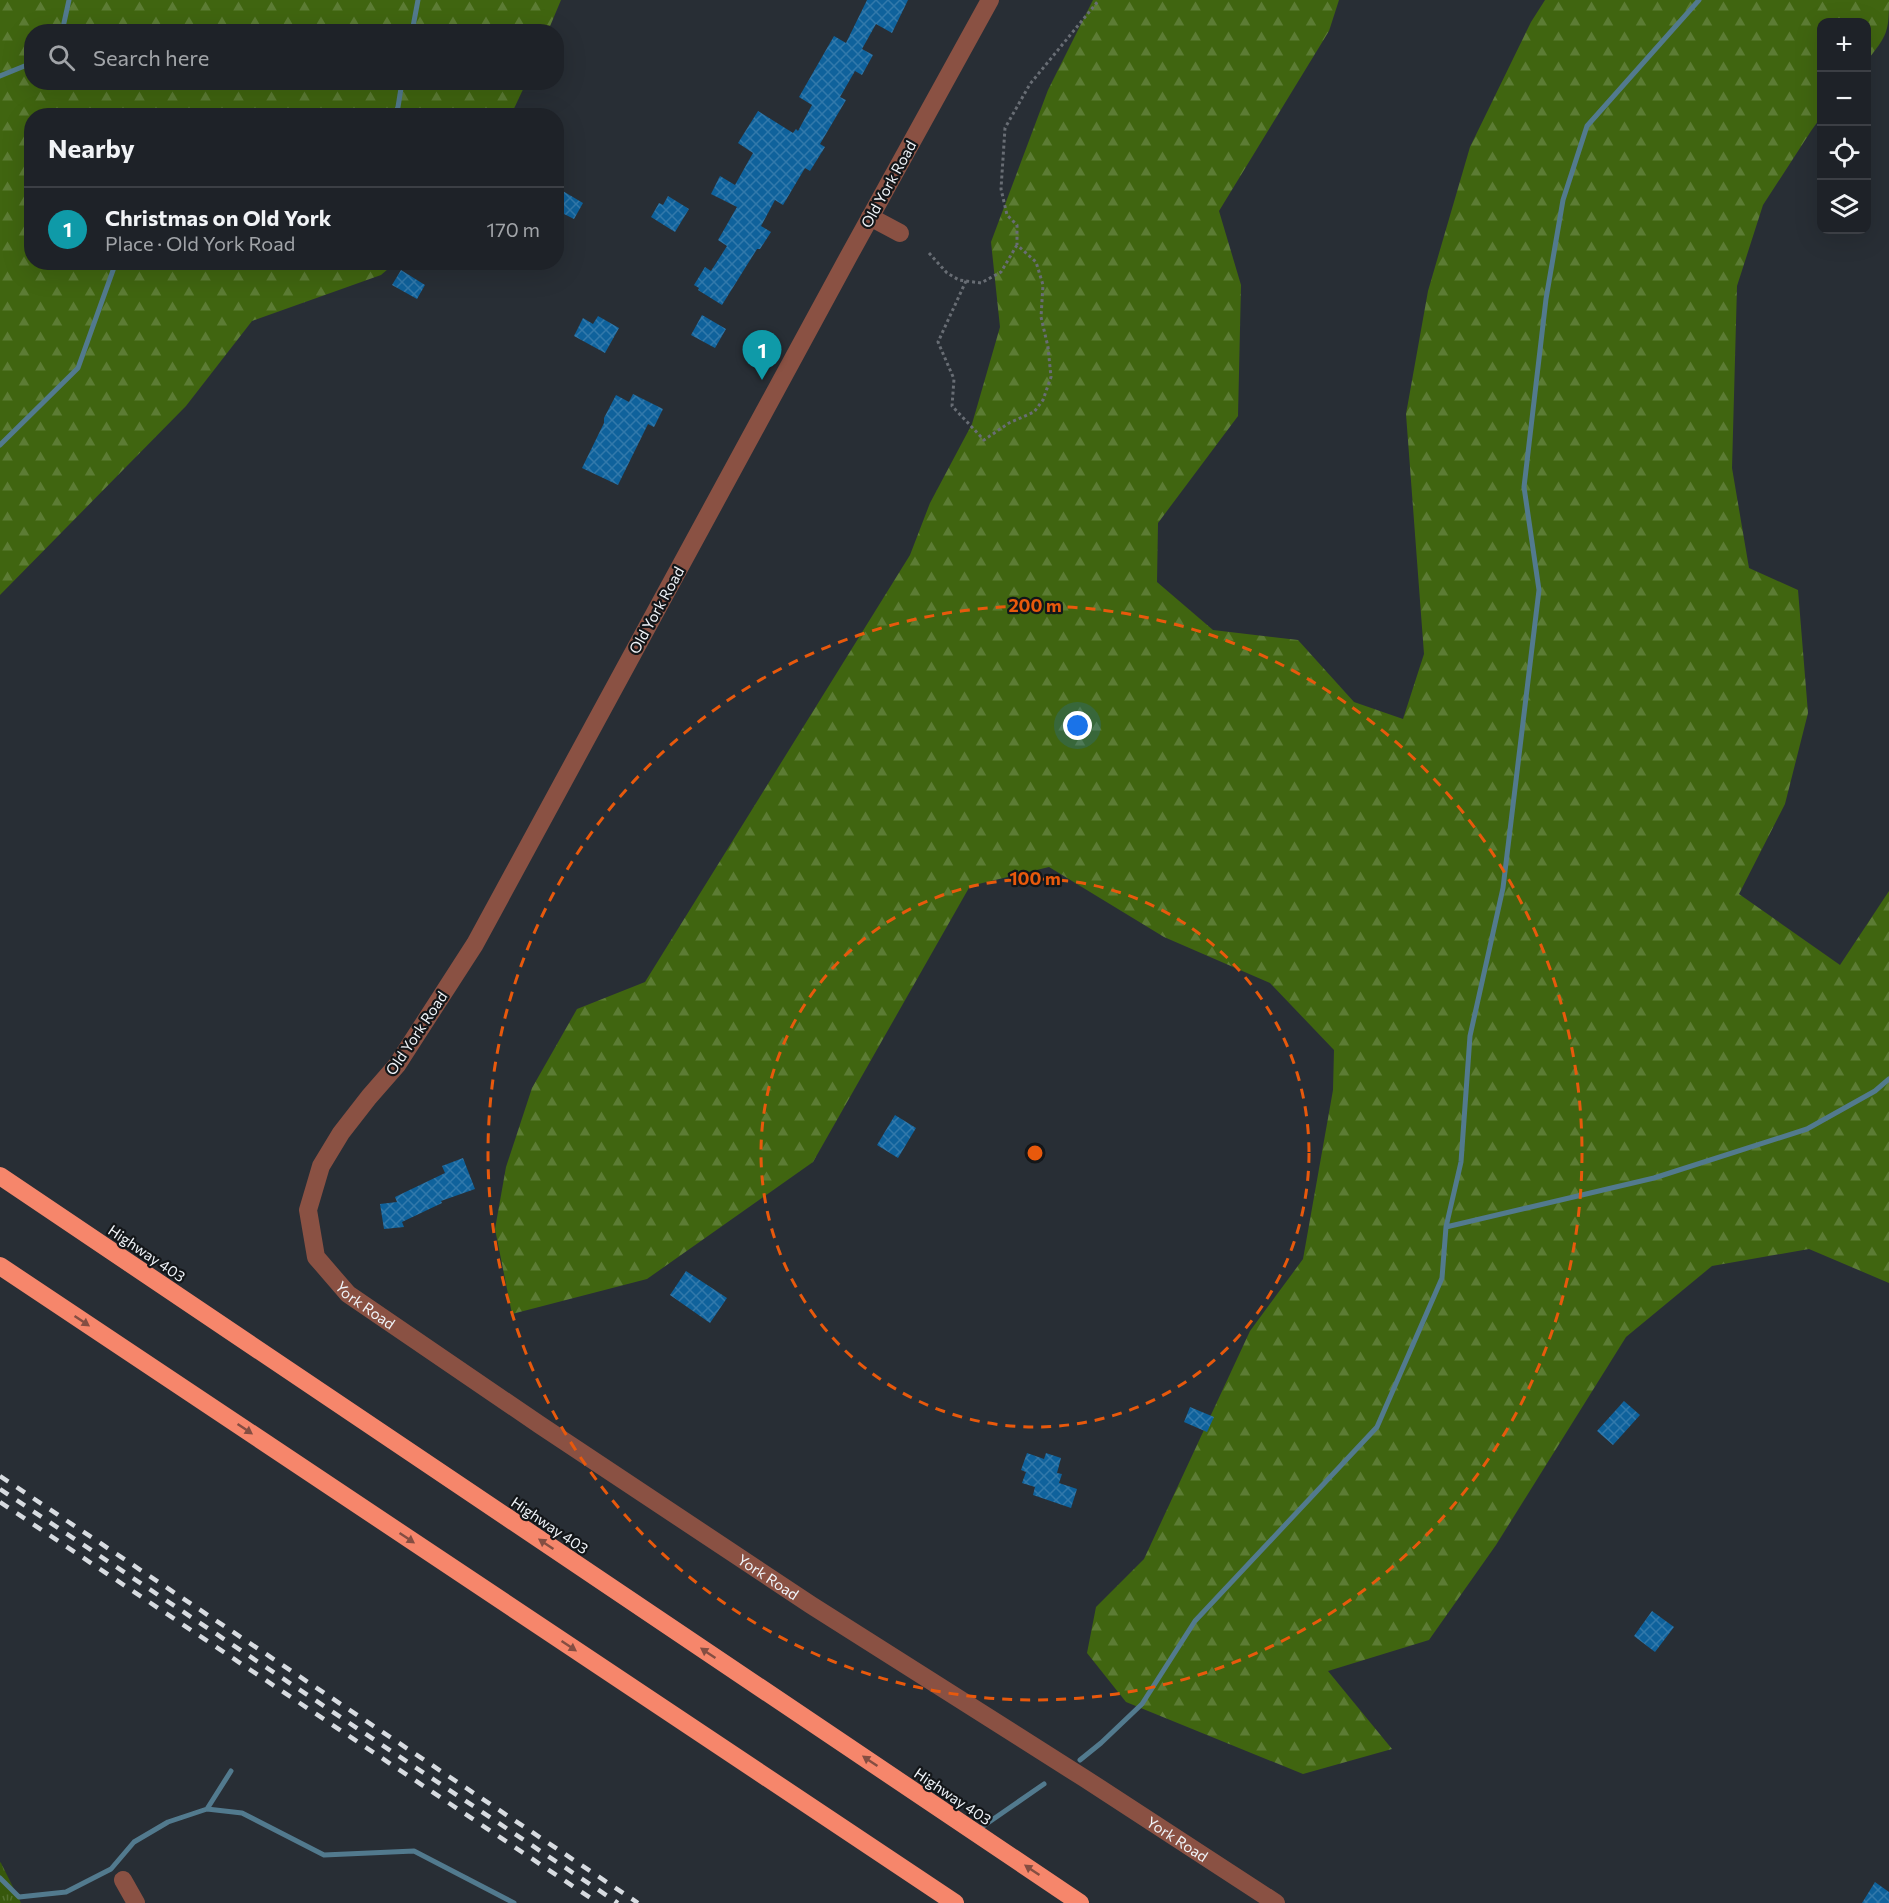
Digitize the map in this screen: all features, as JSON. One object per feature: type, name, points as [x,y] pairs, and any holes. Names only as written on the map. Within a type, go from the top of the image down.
[{"type":"highway","name":"Highway 403","points":[[0,1176],[1080,1903]]},
{"type":"highway","points":[[0,1266],[955,1903]]},
{"type":"street","name":"Old York Road","points":[[308,1210],[321,1167],[341,1133],[397,1065],[475,944],[990,0]]},
{"type":"street","points":[[870,217],[900,232]]},
{"type":"street","name":"York Road","points":[[308,1210],[316,1257],[348,1294],[530,1419],[811,1605],[1276,1903]]},
{"type":"street","points":[[123,1880],[136,1903]]},
{"type":"path","points":[[929,253],[947,273],[959,280],[981,283],[1001,272],[1017,245],[1017,225],[1007,215],[1001,189],[1005,128],[1030,84],[1099,0]]},
{"type":"path","points":[[966,281],[938,342],[954,379],[952,406],[984,440],[1009,423],[1034,412],[1043,400],[1051,377],[1048,347],[1041,317],[1043,285],[1036,262],[1017,245]]},
{"type":"green space","points":[[0,0],[561,0],[551,24],[24,24],[24,90],[523,90],[514,108],[24,108],[24,270],[387,270],[381,275],[252,321],[186,406],[0,595]]},
{"type":"green space","points":[[1093,0],[1339,0],[1329,31],[1219,211],[1241,285],[1238,416],[1158,523],[1157,582],[1213,630],[1298,640],[1354,702],[1403,719],[1424,654],[1406,414],[1428,291],[1470,147],[1531,22],[1545,0],[1889,0],[1887,27],[1871,56],[1871,18],[1817,18],[1817,123],[1763,205],[1737,286],[1732,468],[1749,568],[1798,590],[1808,713],[1785,804],[1739,894],[1840,965],[1889,891],[1889,1283],[1809,1249],[1712,1266],[1626,1337],[1496,1545],[1429,1640],[1328,1671],[1392,1749],[1303,1774],[1126,1702],[1087,1653],[1096,1607],[1144,1559],[1250,1331],[1303,1259],[1333,1090],[1334,1050],[1270,983],[1164,937],[1049,867],[970,886],[813,1162],[647,1279],[512,1314],[495,1229],[506,1167],[532,1088],[577,1009],[645,982],[910,555],[930,503],[972,424],[1000,327],[991,242],[1048,90]]},
{"type":"green space","points":[[1,1863],[21,1903],[0,1903]]},
{"type":"building","points":[[867,0],[908,0],[892,33],[876,24],[862,49],[873,55],[862,75],[855,71],[840,97],[846,100],[820,144],[825,147],[810,171],[805,168],[783,205],[775,200],[761,226],[771,232],[760,249],[757,249],[722,305],[694,285],[705,267],[711,271],[727,246],[718,240],[737,207],[711,194],[720,176],[735,185],[753,153],[738,143],[758,111],[793,133],[796,129],[798,131],[812,105],[799,97],[834,36],[846,43]]},
{"type":"building","points":[[564,192],[583,203],[574,219],[564,214]]},
{"type":"building","points":[[668,196],[689,209],[675,232],[651,217],[659,203],[663,205]]},
{"type":"building","points":[[401,270],[425,285],[417,299],[392,285]]},
{"type":"building","points":[[702,315],[726,329],[715,348],[691,335]]},
{"type":"building","points":[[598,316],[619,328],[605,353],[574,336],[583,318],[593,324]]},
{"type":"building","points":[[633,394],[663,409],[654,427],[648,424],[618,485],[582,468],[616,395],[629,402]]},
{"type":"building","points":[[895,1115],[916,1128],[898,1158],[877,1145]]},
{"type":"building","points":[[463,1158],[475,1189],[441,1201],[442,1203],[402,1222],[404,1227],[384,1229],[380,1204],[397,1202],[395,1197],[445,1173],[442,1166]]},
{"type":"building","points":[[686,1271],[727,1298],[710,1323],[670,1295]]},
{"type":"building","points":[[1624,1401],[1640,1415],[1613,1445],[1597,1431]]},
{"type":"building","points":[[1190,1407],[1214,1417],[1207,1432],[1184,1422]]},
{"type":"building","points":[[1027,1453],[1044,1459],[1046,1453],[1061,1458],[1057,1473],[1062,1474],[1059,1483],[1077,1489],[1071,1508],[1033,1495],[1035,1487],[1022,1483],[1026,1472],[1021,1470]]},
{"type":"building","points":[[1652,1611],[1674,1627],[1655,1652],[1634,1636]]},
{"type":"building","points":[[1875,1882],[1889,1892],[1889,1903],[1862,1903]]},
{"type":"waterway","points":[[64,24],[69,0]]},
{"type":"waterway","points":[[414,24],[418,0]]},
{"type":"waterway","points":[[1080,1760],[1142,1704],[1195,1621],[1377,1427],[1442,1278],[1446,1227],[1461,1162],[1470,1036],[1503,888],[1539,590],[1524,487],[1546,299],[1563,200],[1587,126],[1699,0]]},
{"type":"waterway","points":[[0,76],[24,66]]},
{"type":"waterway","points":[[398,108],[401,90]]},
{"type":"waterway","points":[[0,445],[78,368],[113,270]]},
{"type":"waterway","points":[[1446,1227],[1654,1178],[1807,1129],[1875,1091],[1889,1079]]},
{"type":"waterway","points":[[207,1809],[231,1771]]},
{"type":"waterway","points":[[979,1829],[1044,1784]]},
{"type":"waterway","points":[[0,1878],[19,1897],[66,1892],[111,1869],[134,1842],[168,1822],[207,1809],[242,1813],[324,1855],[414,1851],[514,1903]]},
{"type":"railway","points":[[0,1476],[638,1903]]},
{"type":"railway","points":[[0,1489],[618,1903]]},
{"type":"railway","points":[[0,1502],[598,1903]]},
{"type":"place","name":"Christmas on Old York","points":[[762,380]]}]
